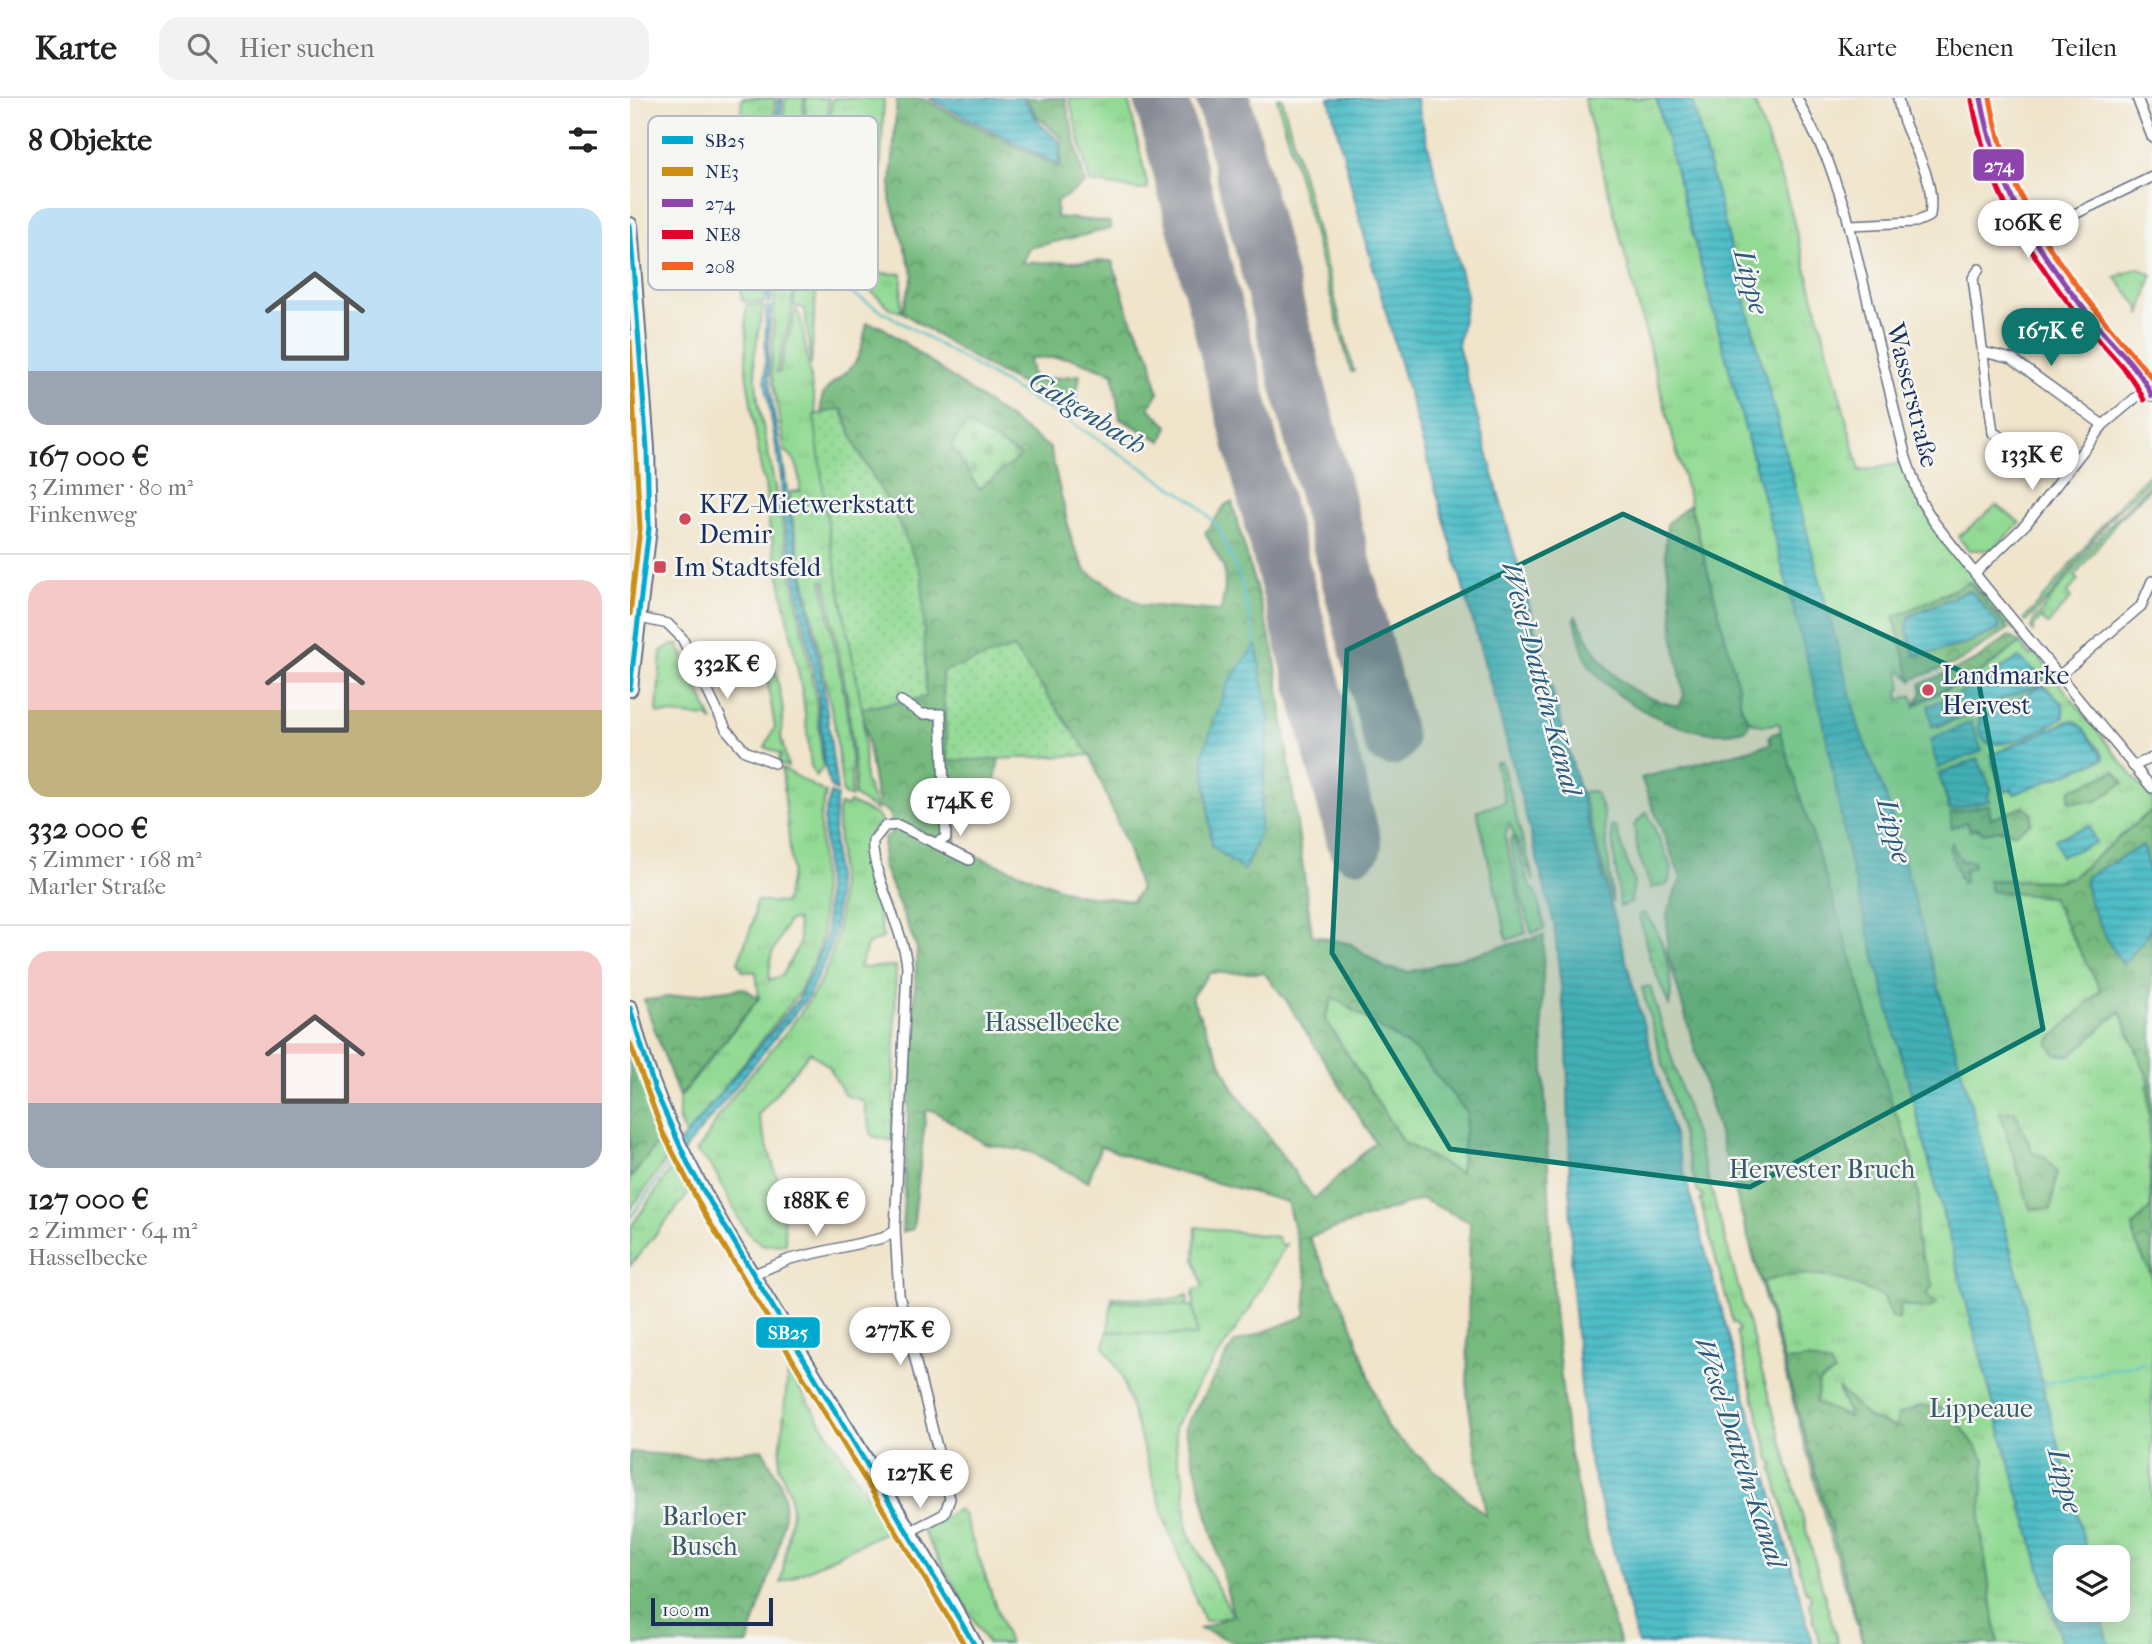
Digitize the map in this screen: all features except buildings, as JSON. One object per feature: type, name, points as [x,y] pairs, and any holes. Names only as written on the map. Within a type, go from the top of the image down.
[{"type":"main road","points":[[630,225],[647,462],[649,528],[635,617],[630,689]]},
{"type":"main road","points":[[630,1008],[648,1073],[668,1123],[702,1187],[974,1644]]},
{"type":"street","name":"Wasserstraße","points":[[1797,98],[1828,161],[1850,225],[1912,480],[1934,522],[2152,788]]},
{"type":"street","points":[[1850,225],[1916,222],[1930,216],[1924,164],[1901,116],[1898,98]]},
{"type":"street","points":[[1975,573],[2026,524],[2103,425],[2151,389],[2029,236],[2011,204],[1995,162],[1981,98]]},
{"type":"street","points":[[2137,98],[2152,137]]},
{"type":"street","points":[[2029,236],[2152,177]]},
{"type":"street","points":[[1979,269],[1973,278],[1993,433],[1998,435]]},
{"type":"street","points":[[1983,352],[2012,359],[2103,425]]},
{"type":"street","points":[[2059,676],[2141,606],[2151,585]]},
{"type":"street","points":[[635,617],[668,624],[682,638],[726,729],[746,751],[774,763]]},
{"type":"street","points":[[901,701],[922,714],[941,715],[946,838],[937,842]]},
{"type":"street","points":[[2133,765],[2152,758]]},
{"type":"street","points":[[909,1532],[944,1514],[950,1499],[900,1306],[895,1230],[907,966],[903,937],[877,864],[873,841],[880,830],[894,824],[937,842],[969,860]]},
{"type":"street","points":[[752,1275],[790,1259],[883,1238],[895,1230]]},
{"type":"highlighted area","points":[[1623,514],[1978,679],[2043,1029],[1750,1187],[1450,1149],[1332,953],[1347,650]]},
{"type":"green space","points":[[742,98],[775,98],[774,116],[741,116]]},
{"type":"green space","points":[[785,98],[804,98],[803,116],[784,116]]},
{"type":"green space","points":[[806,98],[829,98],[828,116],[805,116]]},
{"type":"green space","points":[[833,98],[884,98],[878,183],[878,116],[830,116]]},
{"type":"green space","points":[[897,98],[921,98],[1060,168],[1062,139],[1037,116],[1026,98],[1065,98],[1085,184],[1057,202],[1056,217],[1110,222],[1110,229],[1029,248],[1022,263],[1112,261],[1129,314],[1151,358],[1158,394],[1149,408],[1168,426],[1162,441],[1120,419],[1113,373],[1070,358],[1029,358],[1033,381],[1080,375],[1075,403],[1051,396],[1007,376],[964,353],[902,312],[913,275],[890,199]]},
{"type":"green space","points":[[1069,98],[1128,98],[1148,188],[1141,190],[1090,182]]},
{"type":"green space","points":[[1277,98],[1282,98],[1354,372],[1351,372]]},
{"type":"green space","name":"Lippeaue","points":[[1584,98],[1753,98],[1786,193],[1860,471],[1903,463],[1918,500],[2017,629],[2015,631],[2008,623],[2005,625],[1970,582],[1894,618],[1911,680],[1901,670],[1899,672],[1902,688],[1898,691],[1899,700],[1912,695],[1915,706],[1982,671],[2020,643],[2030,656],[2033,654],[2018,635],[2020,633],[2050,671],[2046,670],[2051,681],[2059,683],[2152,800],[2152,810],[2072,877],[2055,881],[1988,880],[1991,891],[2051,896],[2101,990],[2049,1042],[2071,1056],[2120,1011],[2149,1078],[2151,1207],[2135,1241],[2152,1276],[2152,1644],[1863,1644],[1831,1540],[1682,997],[1685,881],[1650,801],[1653,791],[1771,745],[1769,737],[1781,731],[1779,723],[1759,725],[1752,722],[1741,705]],"holes":[[[2017,659],[2043,677],[2043,683],[1938,727],[1928,706],[1957,695]],[[2043,685],[2051,692],[1992,744],[1985,742],[2010,704]],[[2068,721],[2076,721],[2104,759],[2014,794],[2012,789],[2007,791],[2002,788],[1992,763],[1996,753]],[[1971,722],[1981,751],[1938,768]],[[1977,759],[1991,789],[1987,798],[1990,800],[1949,810],[1939,774]],[[1988,805],[1991,819],[2024,807],[2015,833],[2000,830],[1983,833],[1951,814]]]},
{"type":"green space","points":[[2138,268],[2152,275],[2140,316],[2140,308],[2115,277]]},
{"type":"green space","points":[[878,273],[902,274],[901,312],[891,309],[870,290],[878,290]]},
{"type":"green space","points":[[741,290],[765,290],[764,303],[742,301]]},
{"type":"green space","points":[[775,290],[793,290],[792,313],[776,372],[779,372],[796,309],[801,319],[863,707],[865,779],[877,811],[854,796],[855,776],[848,702],[825,580],[822,581],[846,704],[852,768],[851,798],[843,794],[834,722],[790,507],[790,492],[800,491],[799,474],[796,463],[785,451],[771,372]]},
{"type":"green space","points":[[795,290],[816,290],[811,366],[805,309],[794,305]]},
{"type":"green space","points":[[746,305],[763,306],[754,358],[758,400],[816,700],[823,767],[816,777],[811,766],[803,696],[768,519],[765,480],[762,476],[746,371]]},
{"type":"green space","name":"Hasselbecke","points":[[867,323],[882,327],[1050,448],[1072,542],[1086,571],[1141,605],[1221,611],[1225,588],[1224,568],[1205,533],[1226,504],[1232,502],[1274,652],[1312,935],[1351,944],[1386,968],[1409,972],[1544,935],[1542,1021],[1554,1310],[1568,1445],[1589,1543],[1620,1644],[1239,1644],[1200,1629],[1233,1615],[1185,1427],[1234,1343],[1305,1316],[1307,1280],[1287,1202],[1155,1166],[1101,1146],[1088,1182],[1031,1152],[985,1144],[934,1111],[926,1111],[913,1229],[902,1232],[917,948],[882,864],[884,838],[891,834],[890,813],[878,807],[862,708],[926,697],[893,511],[857,449],[842,409],[822,413],[821,403],[827,389],[856,361]],"holes":[[[1013,648],[1090,755],[1127,847],[1140,890],[1132,901],[1076,894],[957,849],[954,811],[1002,810],[1003,791],[993,790],[999,759],[948,760],[942,673]],[[1269,720],[1259,835],[1244,870]],[[1210,973],[1264,973],[1286,1000],[1375,1142],[1314,1199],[1233,1088],[1191,997]],[[1333,997],[1417,1052],[1467,1112],[1460,1173],[1403,1142],[1325,1019]],[[1422,1199],[1470,1222],[1467,1394],[1486,1516],[1387,1428],[1350,1320],[1309,1237]]]},
{"type":"green space","points":[[841,409],[857,449],[893,511],[922,575],[926,697],[862,708],[829,533],[814,415]]},
{"type":"green space","points":[[967,424],[1021,456],[979,489],[951,445]]},
{"type":"green space","points":[[2152,472],[2152,477],[2111,517],[2051,596],[2026,622],[2024,619],[2117,507]]},
{"type":"green space","points":[[2152,482],[2152,486],[2117,521],[2075,576],[2078,580],[2067,594],[2071,598],[2048,624],[2041,618],[2034,627],[2034,632],[2031,628],[2033,622],[2107,528]]},
{"type":"green space","points":[[1690,504],[1738,686],[1741,708],[1750,722],[1746,729],[1727,733],[1684,728],[1662,720],[1622,697],[1592,669],[1583,652],[1574,618],[1576,616],[1604,664],[1615,676],[1642,694],[1679,706],[1684,696],[1673,634],[1672,599],[1665,551],[1667,524]]},
{"type":"green space","points":[[1997,505],[2020,523],[1992,550],[1969,550],[1958,537]]},
{"type":"green space","points":[[1970,582],[2008,629],[1961,661],[1911,680],[1894,617]],"holes":[[[1967,591],[1973,593],[1999,625],[1915,656],[1907,628]]]},
{"type":"green space","points":[[2009,636],[2020,643],[1982,671],[1921,700],[1914,707],[1922,692],[1920,684],[1975,661]]},
{"type":"green space","points":[[671,645],[678,645],[713,722],[708,717],[657,713],[661,651]]},
{"type":"green space","points":[[1013,648],[1090,755],[948,761],[942,672]]},
{"type":"green space","points":[[764,661],[776,672],[783,709],[781,737],[788,767],[779,763],[780,754],[765,747],[775,727]]},
{"type":"green space","name":"Hervester Bruch","points":[[1780,732],[1858,980],[1892,1104],[1909,1144],[1919,1200],[1916,1239],[1933,1286],[1926,1295],[1937,1303],[1928,1309],[1900,1305],[1899,1320],[1891,1318],[1884,1297],[1838,1279],[1811,1274],[1762,1282],[1784,1361],[1809,1359],[1830,1365],[1835,1373],[1819,1382],[1816,1403],[1849,1417],[1838,1388],[1869,1418],[1896,1427],[1898,1415],[1919,1406],[1949,1408],[1985,1460],[1980,1524],[1998,1644],[1864,1644],[1667,951],[1667,913],[1681,878],[1641,778],[1771,744],[1770,735]]},
{"type":"green space","points":[[1501,761],[1534,881],[1509,823],[1505,837],[1526,933],[1507,940],[1477,811],[1505,802],[1495,763]]},
{"type":"green space","points":[[782,768],[826,793],[820,818],[823,934],[816,957],[799,993],[686,1136],[679,1122],[679,1099],[759,998],[756,972],[743,971],[738,962],[753,922],[756,901],[785,903],[792,871]],"holes":[[[797,920],[800,943],[782,976],[769,980],[771,956],[788,921]]]},
{"type":"green space","points":[[2115,771],[2124,783],[2097,801],[2069,802],[2070,790]]},
{"type":"green space","points":[[1582,792],[1595,792],[1603,810],[1613,903]]},
{"type":"green space","points":[[849,802],[878,816],[882,823],[871,833],[868,847],[874,875],[888,907],[878,912],[883,938],[868,944],[859,968],[896,966],[893,1141],[872,1136],[863,1101],[844,1094],[829,1067],[810,1052],[758,1115],[780,1188],[786,1244],[764,1245],[752,1237],[743,1226],[716,1173],[696,1152],[725,1107],[807,1005],[820,982],[837,934],[840,905],[838,812],[840,805],[847,806]]},
{"type":"green space","points":[[1989,805],[1991,819],[2024,807],[2032,813],[2031,823],[2015,833],[2000,830],[1983,833],[1977,827],[1970,831],[1967,822],[1951,828],[1951,813]]},
{"type":"green space","points":[[2152,810],[2152,867],[2085,884],[2099,920],[2122,964],[2152,928],[2152,1276],[2135,1241],[2133,1226],[2151,1207],[2148,1078],[2120,1011],[2070,1056],[2055,1054],[2048,1042],[2101,990],[2051,897],[1991,891],[1988,880],[2055,881],[2072,877]]},
{"type":"green space","points":[[1647,812],[1672,868],[1668,884],[1651,888],[1638,853],[1634,825]]},
{"type":"green space","points":[[1611,826],[1615,826],[1634,882],[1631,903],[1620,907]]},
{"type":"green space","points":[[1513,837],[1531,888],[1536,891],[1545,929],[1532,933],[1520,895],[1510,839]]},
{"type":"green space","points":[[1952,843],[1961,861],[1973,861],[1974,867],[1964,871],[1965,882],[1962,884],[1949,847]]},
{"type":"green space","points":[[1644,913],[1657,932],[1666,957],[1671,982],[1669,1005],[1649,956],[1639,914]]},
{"type":"green space","points":[[1650,986],[1710,1185],[1838,1644],[1820,1644],[1809,1602],[1812,1600],[1809,1592],[1806,1593],[1772,1467],[1775,1466],[1770,1459],[1736,1332],[1739,1331],[1736,1323],[1733,1323],[1700,1200],[1703,1199],[1701,1192],[1698,1193],[1642,988]]},
{"type":"green space","points":[[744,988],[759,998],[679,1097],[644,1000]]},
{"type":"green space","points":[[1333,997],[1417,1052],[1467,1112],[1460,1174],[1403,1142],[1325,1019]]},
{"type":"green space","points":[[630,1042],[662,1137],[630,1179]]},
{"type":"green space","points":[[2015,1111],[2033,1153],[2045,1157],[2057,1172],[2051,1209],[2030,1209],[2000,1112]]},
{"type":"green space","points":[[662,1137],[670,1154],[630,1210],[630,1179]]},
{"type":"green space","points":[[675,1164],[690,1192],[630,1266],[630,1228]]},
{"type":"green space","points":[[1196,1227],[1277,1237],[1280,1245],[1286,1244],[1251,1307],[1197,1386],[1175,1427],[1177,1457],[1184,1476],[1187,1530],[1233,1616],[1204,1621],[1166,1523],[1121,1374],[1104,1346],[1108,1331],[1197,1336],[1193,1295],[1194,1290],[1203,1287],[1195,1260]]},
{"type":"green space","points":[[1188,1295],[1187,1306],[1112,1301],[1112,1297],[1172,1300]]},
{"type":"green space","points":[[1112,1301],[1193,1306],[1197,1336],[1108,1331]]},
{"type":"green space","points":[[788,1370],[889,1530],[781,1583],[792,1511],[790,1494],[779,1466]]},
{"type":"green space","name":"Barloer Busch","points":[[762,1449],[782,1488],[783,1525],[748,1644],[630,1644],[630,1452],[696,1457]]},
{"type":"green space","points":[[959,1509],[964,1516],[1009,1644],[988,1644],[922,1530]]},
{"type":"water","points":[[778,98],[782,98],[781,116],[777,116]]},
{"type":"water","points":[[928,98],[1023,98],[1040,124],[1060,142],[1059,165]]},
{"type":"water","name":"Wesel-Datteln-Kanal","points":[[1329,98],[1416,98],[1467,297],[1458,346],[1813,1644],[1638,1644],[1587,1451],[1572,1290],[1567,1042],[1554,924],[1504,732],[1361,224]]},
{"type":"water","name":"Lippe","points":[[1656,98],[1691,98],[1860,731],[1886,796],[2024,1298],[2045,1396],[2085,1545],[2053,1545],[2053,1613],[1999,1426],[1849,859],[1823,719]]},
{"type":"water","points":[[768,290],[772,290],[771,303],[767,303]]},
{"type":"water","points":[[766,307],[771,307],[768,360],[771,394],[785,473],[788,505],[823,682],[837,791],[831,788],[824,764],[818,694],[783,515],[781,477],[785,475],[781,476],[765,381]]},
{"type":"water","points":[[1967,591],[1973,593],[1999,625],[1999,629],[1963,645],[1915,656],[1907,628],[1910,616]]},
{"type":"water","points":[[1256,644],[1269,720],[1259,835],[1244,871],[1212,846],[1203,753],[1228,683]]},
{"type":"water","points":[[2019,658],[2043,677],[2044,683],[1932,727],[1928,706],[1957,695]]},
{"type":"water","points":[[2043,685],[2063,704],[2064,717],[2014,741],[1994,744],[1985,742],[1978,729],[1979,719]]},
{"type":"water","points":[[2072,720],[2083,728],[2104,759],[2014,794],[2012,789],[2005,792],[1991,755]]},
{"type":"water","points":[[1971,722],[1982,751],[1938,768],[1930,740]]},
{"type":"water","points":[[1978,759],[1991,789],[1987,798],[1990,801],[1950,810],[1939,774]]},
{"type":"water","points":[[831,793],[837,796],[834,830],[836,915],[832,941],[826,957],[808,997],[674,1163],[670,1154],[798,1000],[813,969],[827,934],[824,818]]},
{"type":"water","points":[[2089,826],[2096,843],[2061,856],[2055,839]]},
{"type":"water","points":[[2142,846],[2148,862],[2150,931],[2123,965],[2093,909],[2088,896],[2086,877]]},
{"type":"water","points":[[2056,1622],[2103,1622],[2109,1644],[2062,1644]]},
{"type":"waterway","name":"Galgenbach","points":[[846,290],[1074,424],[1195,502],[1219,528],[1240,579],[1256,644]]},
{"type":"waterway","points":[[630,1218],[673,1158]]},
{"type":"waterway","points":[[2042,1384],[2145,1363]]},
{"type":"runway","points":[[1161,98],[1355,845]]},
{"type":"runway","points":[[1223,98],[1390,739]]},
{"type":"transit line","name":"274","points":[[1981,98],[1997,161],[2021,216],[2053,268],[2133,366],[2152,396]]},
{"type":"transit line","name":"208","points":[[1990,98],[2000,141],[2031,216],[2073,281],[2152,378]]},
{"type":"transit line","name":"NE8","points":[[1972,100],[1989,164],[2013,219],[2044,270],[2084,323],[2125,370],[2144,400]]},
{"type":"transit line","name":"SB25","points":[[630,225],[647,449],[649,528],[630,689]]},
{"type":"transit line","name":"NE3","points":[[630,341],[640,528],[630,614]]},
{"type":"transit line","name":"SB25","points":[[630,1008],[655,1090],[690,1168],[974,1644]]},
{"type":"transit line","name":"NE3","points":[[630,1043],[663,1133],[703,1211],[964,1644]]},
{"type":"place","name":"KFZ-Mietwerkstatt Demir","points":[[685,519]]},
{"type":"place","name":"Im Stadtsfeld","points":[[660,567]]},
{"type":"place","name":"Landmarke Hervest","points":[[1928,690]]}]
